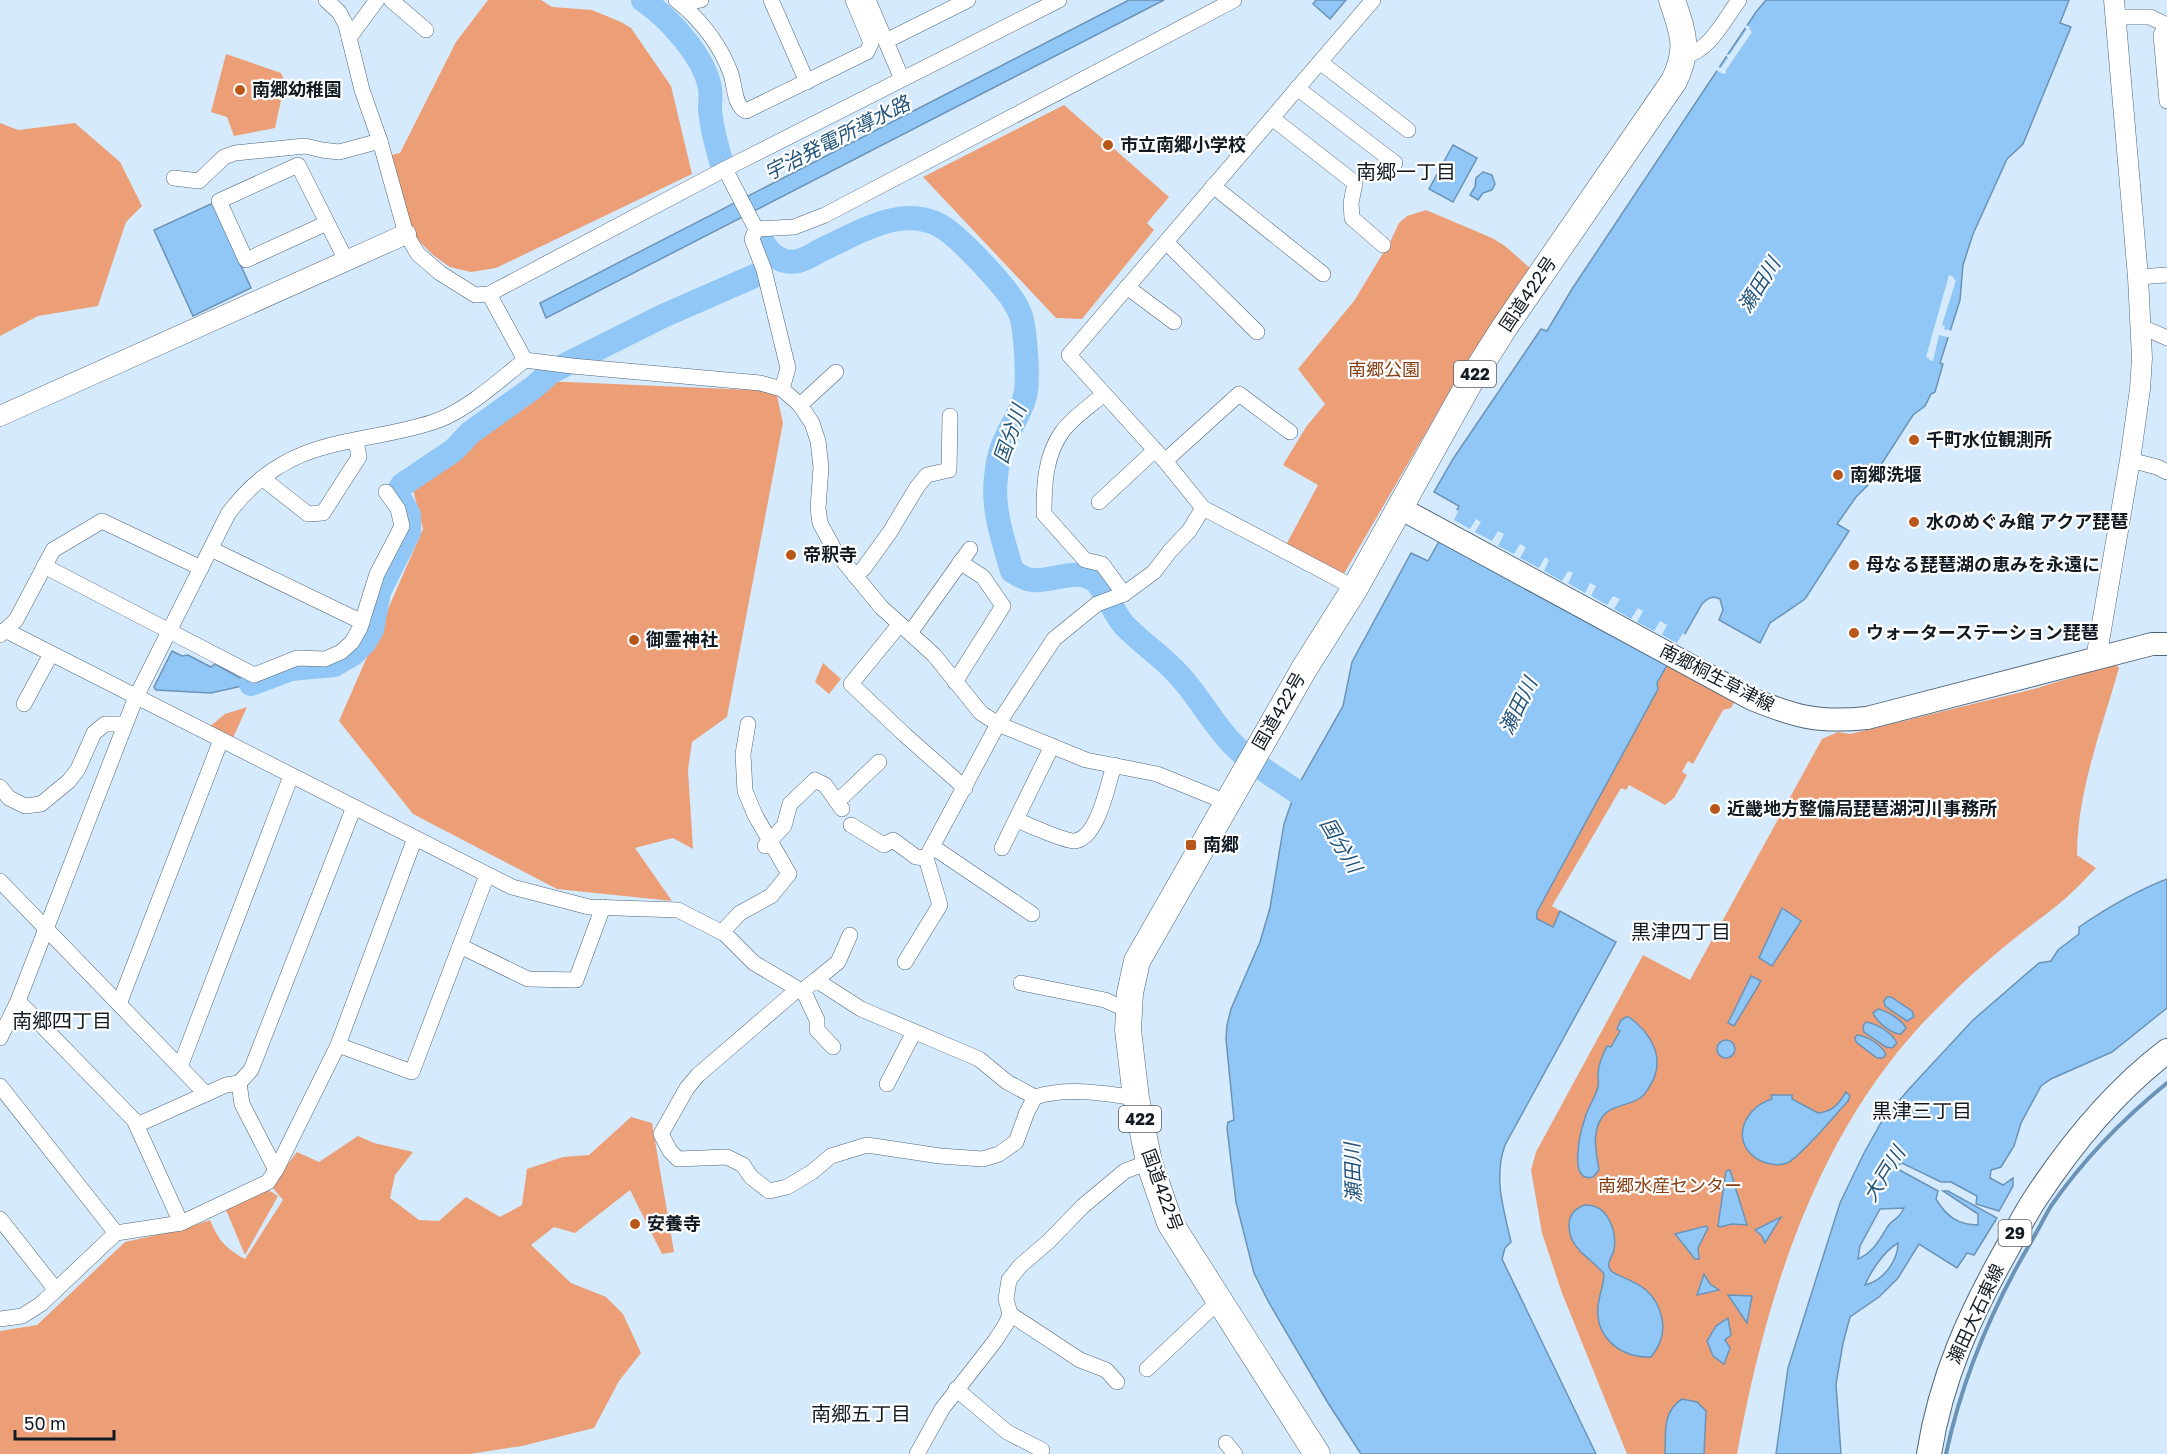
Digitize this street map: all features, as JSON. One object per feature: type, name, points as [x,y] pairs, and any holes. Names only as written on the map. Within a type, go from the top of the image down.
[{"type":"highway","points":[[1672,0],[1683,36],[1684,56]]},
{"type":"highway","name":"国道422号","points":[[1317,1454],[1170,1223],[1149,1161],[1136,1098],[1128,1030],[1130,993],[1137,961],[1226,802],[1304,669],[1355,588],[1486,356],[1665,96],[1678,74],[1684,56]]},
{"type":"main road","name":"南郷桐生草津線","points":[[1400,508],[1752,698],[1779,710],[1807,718],[1826,721],[1867,718],[2152,644],[2167,644]]},
{"type":"main road","name":"瀬田大石東線","points":[[1929,1454],[1948,1372],[1977,1301],[2036,1197],[2070,1150],[2120,1093],[2167,1051]]},
{"type":"street","points":[[326,0],[339,12],[346,25],[362,90],[380,141],[406,234],[418,254],[448,279],[475,295],[489,294],[725,169],[1059,0]]},
{"type":"street","points":[[349,38],[377,0]]},
{"type":"street","points":[[391,0],[426,30]]},
{"type":"street","points":[[679,2],[701,0]]},
{"type":"street","points":[[771,0],[807,82]]},
{"type":"street","points":[[679,2],[706,29],[721,50],[732,76],[741,109],[746,111],[867,52],[872,43],[854,0]]},
{"type":"street","points":[[868,0],[902,79]]},
{"type":"street","points":[[886,41],[968,0]]},
{"type":"street","points":[[756,229],[794,227],[825,215],[1234,0]]},
{"type":"street","points":[[1355,588],[1203,508],[1160,456],[1068,355],[1373,0]]},
{"type":"street","points":[[1684,56],[1695,54],[1708,42],[1739,0]]},
{"type":"street","points":[[2096,658],[2140,389],[2142,327],[2114,8],[2150,17],[2167,25],[2161,35],[2167,101]]},
{"type":"street","points":[[1320,62],[1408,130]]},
{"type":"street","points":[[1297,88],[1395,163]]},
{"type":"street","points":[[1272,118],[1354,183],[1351,202],[1352,218],[1383,245]]},
{"type":"street","points":[[174,178],[199,181],[224,157],[235,153],[305,146],[339,152],[380,141]]},
{"type":"street","points":[[327,223],[246,260],[219,201],[298,165],[327,223],[346,262]]},
{"type":"street","points":[[725,169],[756,229]]},
{"type":"street","points":[[1213,186],[1323,274]]},
{"type":"street","points":[[756,229],[752,239],[764,270],[788,369],[782,389]]},
{"type":"street","points":[[0,417],[406,234]]},
{"type":"street","points":[[1166,242],[1257,332]]},
{"type":"street","points":[[2138,277],[2167,275]]},
{"type":"street","points":[[1127,287],[1174,322]]},
{"type":"street","points":[[489,294],[525,360]]},
{"type":"street","points":[[2142,327],[2167,338]]},
{"type":"street","points":[[2,1031],[18,1001],[135,697],[211,549],[241,496],[261,478],[306,453],[414,428],[442,418],[473,402],[525,360],[760,383],[782,389],[800,405],[812,423],[818,441],[821,467],[818,508],[820,523],[834,551],[881,607],[934,655],[981,712],[998,724],[1086,760],[1157,774],[1226,802]]},
{"type":"street","points":[[800,405],[836,372]]},
{"type":"street","points":[[1104,394],[1063,430],[1051,450],[1044,483],[1044,514],[1085,560],[1102,564],[1120,595]]},
{"type":"street","points":[[1100,502],[1239,394],[1290,432]]},
{"type":"street","points":[[855,576],[864,568],[890,532],[917,487],[927,475],[948,470],[950,416]]},
{"type":"street","points":[[261,478],[308,514],[323,513],[359,457],[356,441]]},
{"type":"street","points":[[2130,460],[2167,472]]},
{"type":"street","points":[[44,566],[254,675],[297,658],[325,659],[341,652],[352,642],[362,622],[377,574],[402,526],[398,509],[386,492]]},
{"type":"street","points":[[904,962],[940,905],[930,853],[998,724],[1054,639],[1097,604],[1120,595],[1154,572],[1170,550],[1189,531],[1203,508]]},
{"type":"street","points":[[201,568],[102,521],[53,550],[16,620],[2,633],[51,654],[487,875],[513,886],[589,907],[678,910],[722,932],[754,963],[800,989],[817,1020],[817,1030],[833,1047]]},
{"type":"street","points":[[211,549],[362,622]]},
{"type":"street","points":[[956,682],[1003,606],[965,556],[905,628],[851,684],[964,788]]},
{"type":"street","points":[[24,704],[51,654]]},
{"type":"street","points":[[0,788],[9,798],[25,806],[41,804],[69,781],[78,770],[94,733],[105,724],[120,724]]},
{"type":"street","points":[[722,932],[740,913],[771,896],[789,874],[767,843],[744,791],[743,754],[748,724]]},
{"type":"street","points":[[119,1004],[221,740]]},
{"type":"street","points":[[1002,848],[1052,746]]},
{"type":"street","points":[[767,843],[784,826],[790,804],[815,780],[825,785],[839,806],[879,762]]},
{"type":"street","points":[[1017,820],[1074,841],[1086,837],[1097,821],[1114,765]]},
{"type":"street","points":[[180,1067],[291,776]]},
{"type":"street","points":[[136,1125],[226,1085],[239,1083],[251,1070],[354,807]]},
{"type":"street","points":[[851,825],[884,845],[893,840],[916,857],[930,853],[1032,914]]},
{"type":"street","points":[[0,1319],[22,1316],[42,1304],[116,1233],[182,1223],[268,1182],[322,1081],[338,1045],[415,838]]},
{"type":"street","points":[[338,1045],[412,1072],[487,875]]},
{"type":"street","points":[[0,881],[206,1094]]},
{"type":"street","points":[[460,946],[528,980],[576,980],[603,908]]},
{"type":"street","points":[[850,935],[838,962],[816,980],[800,989],[698,1075],[687,1088],[661,1134],[670,1151],[678,1159],[727,1157],[742,1165],[751,1177],[769,1191],[787,1186],[812,1172],[831,1156],[867,1145],[940,1156],[983,1159],[999,1154],[1016,1142],[1026,1112],[1035,1096]]},
{"type":"street","points":[[816,980],[861,1009],[979,1059],[1007,1082],[1035,1096],[1050,1092],[1075,1092],[1136,1098]]},
{"type":"street","points":[[1021,983],[1105,1000],[1129,1011]]},
{"type":"street","points":[[18,1001],[134,1120],[182,1223]]},
{"type":"street","points":[[887,1084],[915,1032]]},
{"type":"street","points":[[239,1083],[242,1104],[276,1170]]},
{"type":"street","points":[[0,1086],[116,1233]]},
{"type":"street","points":[[1117,1382],[1106,1370],[1080,1360],[1010,1314],[1006,1299],[1009,1281],[1020,1266],[1049,1241],[1083,1206],[1125,1171],[1149,1161]]},
{"type":"street","points":[[0,1219],[56,1290]]},
{"type":"street","points":[[1147,1369],[1219,1301]]},
{"type":"street","points":[[917,1454],[942,1409],[995,1341],[1010,1314]]},
{"type":"street","points":[[956,1389],[1006,1432],[1042,1450]]},
{"type":"green space","points":[[488,0],[541,0],[552,7],[592,10],[631,28],[671,86],[692,174],[496,268],[471,272],[450,267],[433,255],[415,237],[391,155],[400,153],[456,42]]},
{"type":"green space","points":[[226,54],[281,73],[285,82],[275,128],[234,136],[227,117],[211,112]]},
{"type":"green space","points":[[1064,105],[1169,197],[1147,223],[1154,230],[1082,319],[1056,318],[923,177]]},
{"type":"green space","points":[[0,123],[18,130],[75,123],[120,162],[142,206],[126,222],[98,306],[38,316],[0,336]]},
{"type":"green space","name":"南郷公園","points":[[1426,210],[1492,238],[1530,268],[1464,367],[1342,577],[1285,547],[1318,485],[1283,465],[1306,427],[1325,404],[1298,369],[1354,301],[1399,223],[1407,216]]},
{"type":"green space","points":[[544,381],[776,391],[783,423],[727,717],[692,742],[688,770],[693,849],[673,838],[635,848],[672,901],[557,889],[413,814],[339,721],[423,529],[410,478]]},
{"type":"green space","points":[[823,663],[841,679],[829,694],[815,682]]},
{"type":"green space","name":"南郷水産センター","points":[[2115,664],[2119,668],[2092,760],[2078,831],[2077,855],[2096,868],[2067,897],[1975,972],[1920,1026],[1883,1072],[1850,1121],[1822,1172],[1779,1282],[1762,1339],[1737,1454],[1627,1454],[1562,1293],[1542,1233],[1531,1170],[1536,1152],[1643,955],[1690,980],[1822,739],[1838,732],[1850,734],[2034,689]]},
{"type":"green space","points":[[1668,665],[1735,701],[1731,708],[1723,710],[1693,764],[1688,761],[1682,772],[1687,775],[1674,798],[1665,805],[1629,785],[1626,790],[1621,788],[1552,906],[1560,911],[1553,928],[1537,919],[1537,912],[1658,689],[1657,683]]},
{"type":"green space","points":[[247,707],[232,740],[208,728],[225,714]]},
{"type":"green space","points":[[631,1117],[652,1123],[674,1252],[662,1254],[630,1190],[575,1233],[554,1227],[531,1245],[571,1283],[606,1297],[623,1314],[641,1353],[619,1381],[594,1428],[522,1446],[469,1454],[0,1454],[0,1331],[37,1325],[125,1242],[180,1230],[210,1220],[223,1243],[245,1259],[283,1200],[271,1186],[297,1152],[319,1162],[358,1136],[374,1143],[413,1152],[395,1175],[390,1198],[419,1220],[439,1221],[466,1197],[500,1217],[522,1205],[527,1169],[563,1157],[589,1155]]},
{"type":"green space","points":[[267,1189],[278,1196],[245,1255],[226,1210]]},
{"type":"water","name":"宇治発電所導水路","points":[[1129,0],[1164,0],[546,318],[540,303]]},
{"type":"water","points":[[1316,0],[1346,0],[1330,19],[1313,4]]},
{"type":"water","name":"瀬田川","points":[[1766,0],[2069,0],[2060,23],[2071,27],[2023,144],[2007,159],[1973,234],[1963,265],[1960,300],[1940,363],[1943,364],[1935,392],[1931,394],[1925,406],[1913,415],[1868,485],[1856,497],[1837,524],[1849,531],[1805,599],[1770,623],[1760,643],[1719,620],[1723,610],[1720,599],[1711,598],[1702,604],[1657,683],[1658,689],[1537,912],[1537,919],[1553,927],[1560,911],[1616,942],[1505,1145],[1500,1170],[1501,1194],[1511,1242],[1505,1248],[1502,1259],[1596,1454],[1361,1454],[1328,1403],[1254,1273],[1236,1202],[1227,1128],[1228,1122],[1234,1120],[1226,1039],[1227,1025],[1231,1009],[1260,942],[1270,908],[1284,824],[1293,798],[1268,780],[1274,767],[1300,782],[1343,706],[1352,662],[1411,553],[1428,561],[1459,506],[1434,492],[1453,459],[1541,329],[1547,331],[1572,289]]},
{"type":"water","points":[[1453,145],[1477,158],[1453,202],[1429,189]]},
{"type":"water","points":[[1483,172],[1492,175],[1495,184],[1492,190],[1483,193],[1478,200],[1470,195],[1475,187],[1476,178]]},
{"type":"water","points":[[213,203],[251,288],[193,316],[154,230]]},
{"type":"water","points":[[172,651],[182,656],[188,655],[211,667],[215,664],[251,684],[211,693],[156,690],[154,687]]},
{"type":"water","name":"大戸川","points":[[2167,879],[2167,1008],[2112,1052],[2051,1079],[2041,1086],[2021,1123],[2014,1146],[2001,1167],[1991,1170],[1990,1178],[2003,1185],[2013,1178],[2013,1186],[1999,1211],[1976,1204],[1977,1196],[1951,1182],[1941,1182],[1902,1163],[1894,1167],[1938,1191],[1936,1199],[1940,1205],[1948,1215],[1959,1221],[1978,1225],[1978,1214],[1943,1191],[1948,1191],[1997,1218],[1974,1255],[1967,1253],[1957,1268],[1919,1244],[1898,1278],[1879,1297],[1850,1317],[1836,1384],[1841,1454],[1776,1454],[1788,1368],[1840,1203],[1882,1121],[1973,1020],[2039,963],[2051,961],[2058,950],[2079,934],[2079,927],[2122,900]],"holes":[[[1904,1208],[1900,1215],[1890,1223],[1872,1249],[1858,1259],[1860,1246],[1880,1209]],[[1898,1243],[1895,1257],[1888,1269],[1878,1279],[1865,1285],[1878,1262]]]},
{"type":"water","points":[[1782,908],[1801,921],[1772,966],[1759,958]]},
{"type":"water","points":[[1751,976],[1761,981],[1734,1026],[1728,1023]]},
{"type":"water","points":[[1887,997],[1891,997],[1912,1011],[1914,1017],[1907,1021],[1885,1006],[1884,1001]]},
{"type":"water","points":[[1878,1009],[1894,1016],[1904,1025],[1906,1028],[1901,1034],[1889,1030],[1878,1020],[1873,1013]]},
{"type":"water","points":[[1626,1017],[1637,1023],[1650,1038],[1656,1056],[1655,1074],[1642,1097],[1611,1110],[1603,1116],[1596,1135],[1599,1170],[1593,1177],[1585,1177],[1578,1165],[1583,1124],[1598,1087],[1603,1055],[1607,1046],[1611,1047],[1620,1031],[1617,1029],[1621,1020]]},
{"type":"water","points":[[1866,1022],[1884,1030],[1897,1043],[1892,1048],[1886,1047],[1864,1032],[1863,1026]]},
{"type":"water","points":[[1857,1035],[1878,1044],[1886,1054],[1883,1058],[1877,1058],[1856,1042]]},
{"type":"water","points":[[1726,1040],[1732,1043],[1735,1049],[1732,1055],[1726,1058],[1720,1055],[1717,1049],[1720,1043]]},
{"type":"water","points":[[1846,1092],[1850,1096],[1848,1101],[1811,1142],[1789,1162],[1778,1165],[1766,1163],[1754,1157],[1747,1149],[1743,1140],[1746,1120],[1752,1111],[1772,1099],[1771,1095],[1792,1095],[1792,1099],[1818,1113],[1835,1107]]},
{"type":"water","points":[[1730,1170],[1747,1225],[1732,1224],[1720,1227],[1718,1226],[1726,1171]]},
{"type":"water","points":[[1585,1205],[1600,1209],[1612,1227],[1615,1243],[1609,1267],[1617,1275],[1642,1287],[1658,1305],[1663,1324],[1662,1335],[1651,1357],[1620,1350],[1612,1344],[1601,1328],[1598,1306],[1604,1274],[1575,1245],[1569,1225],[1573,1213]]},
{"type":"water","points":[[1781,1217],[1765,1243],[1762,1236],[1755,1230]]},
{"type":"water","points":[[1706,1226],[1708,1228],[1698,1248],[1699,1259],[1695,1259],[1675,1234]]},
{"type":"water","points":[[1704,1274],[1710,1284],[1719,1290],[1697,1295]]},
{"type":"water","points":[[1728,1295],[1752,1296],[1747,1323]]},
{"type":"water","points":[[1728,1318],[1731,1335],[1725,1340],[1730,1348],[1724,1364],[1713,1356],[1707,1341],[1716,1326]]},
{"type":"water","points":[[1682,1399],[1697,1402],[1706,1411],[1704,1454],[1665,1454],[1668,1417],[1671,1410]]},
{"type":"pier","points":[[1746,25],[1752,32],[1726,73],[1723,74],[1716,70],[1718,67],[1721,68],[1728,58],[1726,55],[1730,54],[1747,29]]},
{"type":"pier","points":[[1949,275],[1956,280],[1942,325],[1945,326],[1944,329],[1953,331],[1951,338],[1939,335],[1933,361],[1926,357]]},
{"type":"pier","points":[[1454,508],[1458,511],[1454,520],[1470,529],[1476,519],[1481,522],[1475,532],[1492,541],[1498,531],[1504,534],[1498,546],[1514,554],[1520,544],[1526,547],[1520,558],[1539,568],[1545,557],[1549,560],[1544,571],[1562,581],[1568,571],[1573,573],[1568,583],[1585,593],[1590,583],[1596,586],[1591,596],[1607,605],[1613,596],[1620,599],[1614,609],[1631,619],[1638,608],[1643,611],[1637,622],[1654,631],[1660,621],[1667,625],[1662,635],[1677,643],[1683,633],[1687,636],[1670,666],[1438,538]]},
{"type":"waterway","name":"国分川","points":[[643,0],[674,27],[701,63],[710,88],[710,111],[721,161]]},
{"type":"waterway","name":"国分川","points":[[760,236],[774,256],[791,262],[805,259],[865,229],[909,218],[939,225],[983,264],[1014,302],[1019,311],[1025,339],[1027,363],[1025,398],[1000,452],[995,489],[999,524],[1012,571],[1032,580],[1079,575],[1098,583],[1124,625],[1178,674],[1235,747],[1297,792]]},
{"type":"waterway","points":[[251,684],[291,669],[334,665],[353,654],[364,643],[372,630],[379,592],[409,532],[409,515],[397,493],[402,485],[454,450],[470,433],[551,372],[663,316],[759,274]]},
{"type":"waterway","points":[[1946,1454],[1970,1371],[1991,1318],[2051,1206],[2105,1140],[2167,1083]]},
{"type":"place","name":"南郷幼稚園","points":[[240,90]]},
{"type":"place","name":"市立南郷小学校","points":[[1108,145]]},
{"type":"place","name":"千町水位観測所","points":[[1914,440]]},
{"type":"place","name":"南郷洗堰","points":[[1838,475]]},
{"type":"place","name":"水のめぐみ館 アクア琵琶","points":[[1914,522]]},
{"type":"place","name":"帝釈寺","points":[[791,555]]},
{"type":"place","name":"母なる琵琶湖の恵みを永遠に","points":[[1854,565]]},
{"type":"place","name":"ウォーターステーション琵琶","points":[[1854,633]]},
{"type":"place","name":"御霊神社","points":[[634,640]]},
{"type":"place","name":"近畿地方整備局琵琶湖河川事務所","points":[[1715,809]]},
{"type":"place","name":"南郷","points":[[1191,845]]},
{"type":"place","name":"安養寺","points":[[635,1224]]},
{"type":"district","name":"南郷一丁目","points":[[1406,172]]},
{"type":"district","name":"黒津四丁目","points":[[1681,932]]},
{"type":"district","name":"南郷四丁目","points":[[62,1021]]},
{"type":"district","name":"黒津三丁目","points":[[1922,1111]]},
{"type":"district","name":"南郷五丁目","points":[[861,1414]]}]
